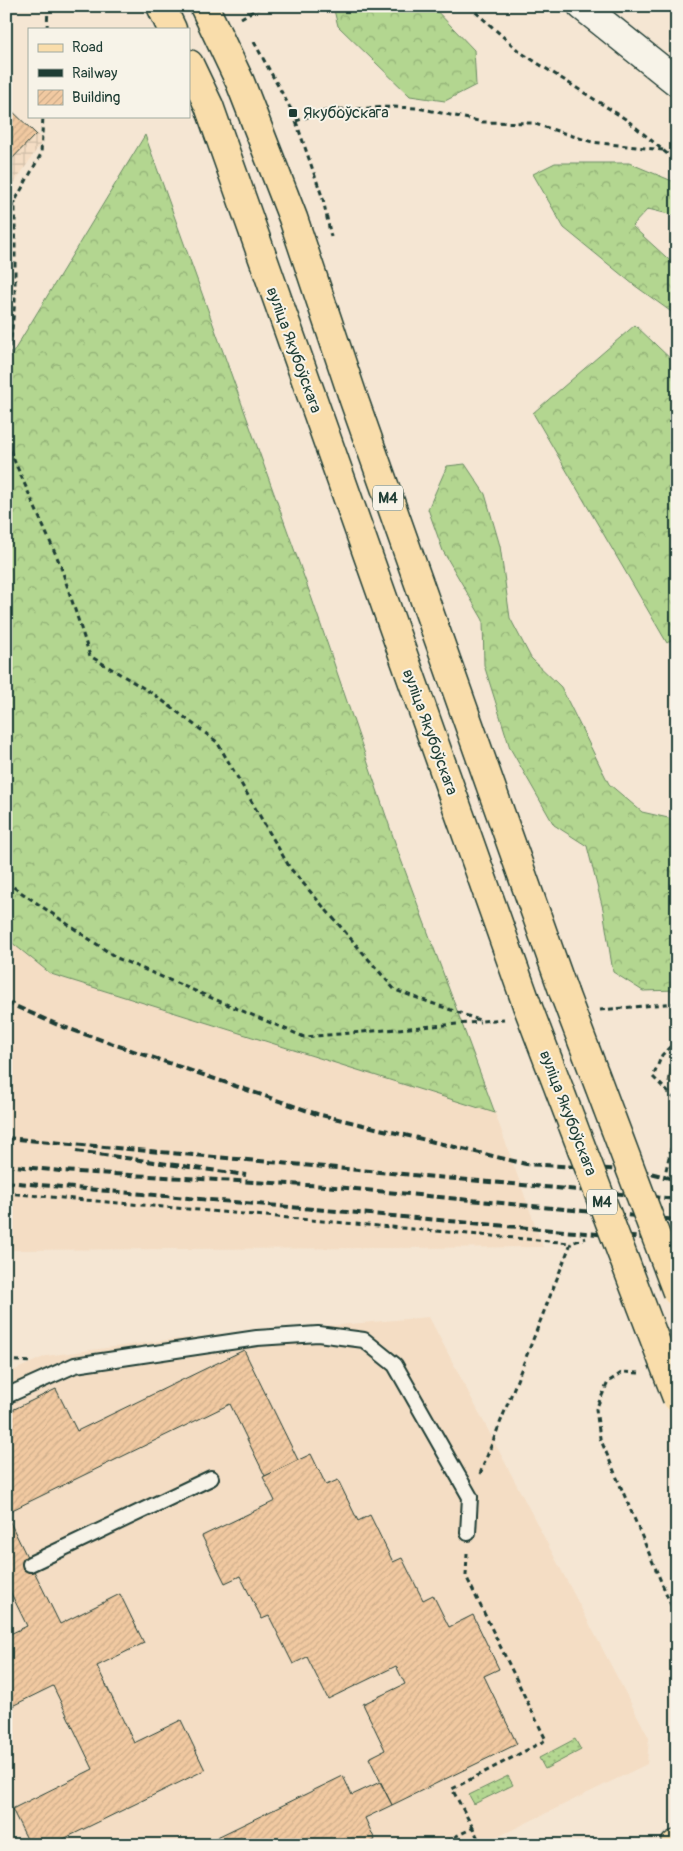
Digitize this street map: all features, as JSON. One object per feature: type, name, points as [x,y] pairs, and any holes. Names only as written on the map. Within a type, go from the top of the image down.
[{"type":"main road","points":[[161,6],[172,28]]},
{"type":"main road","name":"М4","points":[[204,6],[240,82],[294,218],[354,400],[564,993],[677,1292]]},
{"type":"main road","name":"вуліца Якубоўскага","points":[[190,66],[209,106],[519,1012],[677,1398]]},
{"type":"street","points":[[582,6],[677,82]]},
{"type":"lane","points":[[6,1396],[75,1365],[257,1338],[318,1334],[364,1340],[395,1365],[470,1497],[468,1532]]},
{"type":"lane","points":[[30,1564],[211,1478]]},
{"type":"path","points":[[47,28],[48,6]]},
{"type":"path","points":[[241,18],[262,6]]},
{"type":"path","points":[[469,6],[520,52],[626,120],[677,162]]},
{"type":"path","points":[[296,121],[328,110],[392,107],[418,108],[484,122],[532,123],[592,142],[664,150]]},
{"type":"path","points":[[6,224],[14,201],[41,154],[43,118]]},
{"type":"path","points":[[6,383],[15,301],[14,201]]},
{"type":"path","points":[[6,442],[60,564],[90,656],[156,695],[217,742],[290,868],[394,990],[482,1021]]},
{"type":"path","points":[[6,882],[117,958],[304,1037],[482,1021],[519,1012]]},
{"type":"path","points":[[599,1010],[677,1003]]},
{"type":"path","points":[[677,1040],[662,1055],[653,1076],[677,1101]]},
{"type":"path","points":[[662,1184],[677,1122]]},
{"type":"path","points":[[6,1193],[571,1243],[589,1237]]},
{"type":"path","points":[[470,1497],[571,1243]]},
{"type":"path","points":[[641,1373],[623,1372],[608,1382],[596,1409],[600,1438],[677,1619]]},
{"type":"path","points":[[468,1532],[466,1576],[546,1740],[452,1789],[481,1845]]},
{"type":"path","points":[[438,1845],[473,1828]]},
{"type":"shaded area","points":[[6,105],[43,140],[6,196]]},
{"type":"shaded area","points":[[6,938],[51,974],[495,1113],[543,1247],[6,1250]]},
{"type":"shaded area","points":[[429,1317],[649,1738],[647,1764],[481,1845],[6,1845],[6,1374],[46,1356],[167,1340]]},
{"type":"green space","points":[[333,6],[432,6],[474,50],[476,85],[445,101],[410,96],[338,26]]},
{"type":"green space","points":[[145,135],[312,599],[400,857],[495,1113],[51,974],[6,938],[6,364]]},
{"type":"green space","points":[[555,163],[629,163],[677,183],[677,216],[648,209],[632,226],[677,267],[677,316],[634,285],[564,228],[533,174]]},
{"type":"green space","points":[[635,325],[677,365],[677,636],[667,643],[533,413]]},
{"type":"green space","points":[[465,464],[485,494],[500,546],[510,618],[531,658],[561,687],[609,784],[642,812],[677,820],[677,990],[643,991],[613,972],[603,909],[587,846],[554,825],[510,748],[484,665],[483,620],[443,551],[428,509],[447,466]]},
{"type":"green space","points":[[575,1739],[581,1750],[545,1769],[539,1758]]},
{"type":"green space","points":[[508,1776],[513,1785],[474,1804],[469,1795]]},
{"type":"building","points":[[6,105],[36,134],[6,165]]},
{"type":"building","points":[[675,1046],[677,1046],[677,1084],[668,1082]]},
{"type":"building","points":[[244,1350],[298,1460],[265,1476],[230,1404],[6,1513],[6,1413],[56,1389],[77,1431]]},
{"type":"building","points":[[311,1454],[326,1485],[338,1480],[358,1521],[370,1515],[393,1562],[402,1558],[423,1600],[433,1595],[449,1627],[473,1615],[499,1669],[484,1676],[517,1744],[392,1805],[369,1758],[385,1750],[363,1704],[405,1684],[396,1666],[328,1699],[307,1657],[293,1664],[269,1616],[262,1619],[240,1576],[225,1583],[202,1536],[275,1501],[263,1477]]},
{"type":"building","points":[[6,1514],[60,1624],[120,1594],[144,1643],[97,1666],[134,1743],[181,1720],[205,1770],[51,1845],[30,1845],[12,1809],[93,1769],[53,1686],[6,1709],[6,1636],[27,1626],[6,1583]]},
{"type":"building","points":[[343,1776],[352,1795],[380,1782],[392,1805],[365,1818],[375,1840],[365,1845],[201,1845]]},
{"type":"railway","points":[[6,1002],[58,1025],[317,1114],[526,1164],[643,1171],[677,1180]]},
{"type":"railway","points":[[6,1138],[677,1199]]},
{"type":"railway","points":[[76,1151],[246,1175]]},
{"type":"railway","points":[[6,1165],[60,1171],[325,1186],[677,1220]]},
{"type":"railway","points":[[6,1182],[677,1241]]},
{"type":"place","name":"Якубоўскага","points":[[293,113]]}]
